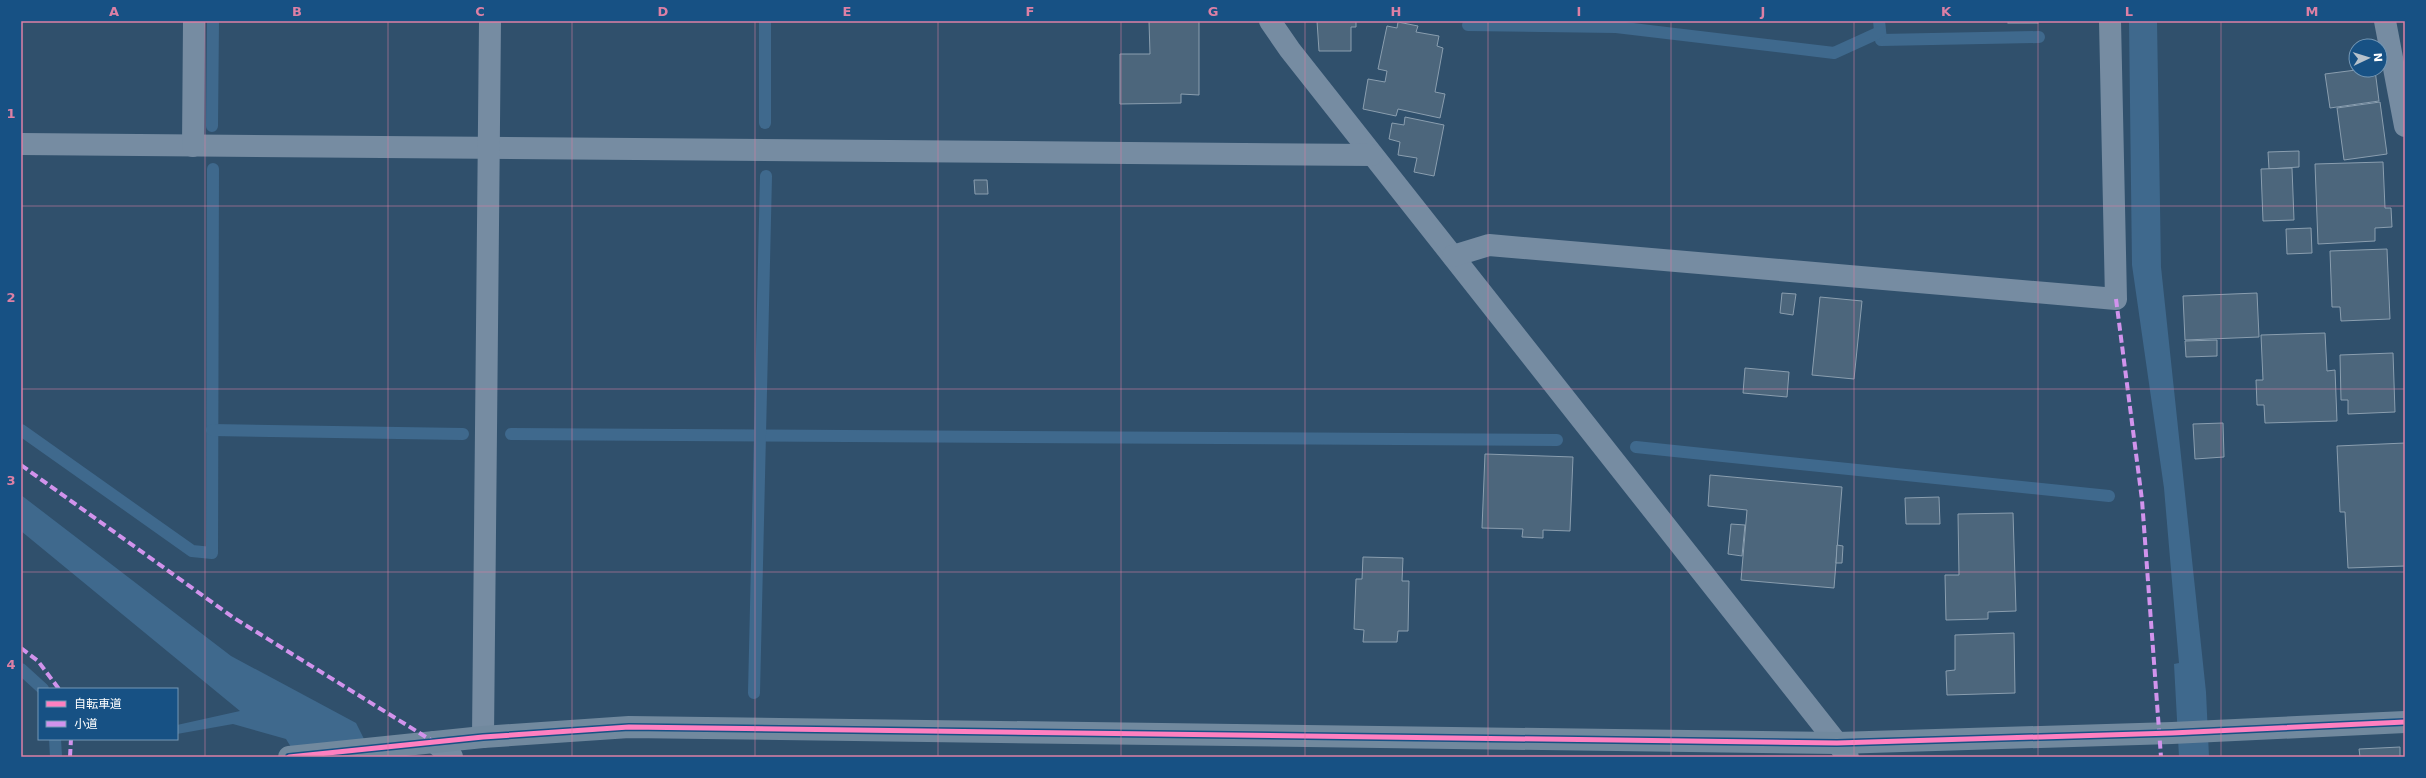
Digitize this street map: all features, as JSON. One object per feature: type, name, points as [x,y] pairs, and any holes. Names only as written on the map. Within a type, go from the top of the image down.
[{"type":"street","points":[[193,146],[194,21]]},
{"type":"street","points":[[483,737],[490,146],[490,21]]},
{"type":"street","points":[[1270,21],[1372,155],[1842,750]]},
{"type":"street","points":[[1453,256],[1489,245],[2116,299],[2110,21]]},
{"type":"street","points":[[2385,21],[2405,126]]},
{"type":"street","points":[[21,144],[193,146],[490,146],[1372,155]]},
{"type":"street","points":[[289,757],[483,737],[629,727],[1842,750],[2405,722]]},
{"type":"street","points":[[434,742],[452,757]]},
{"type":"water","points":[[2129,21],[2157,21],[2161,267],[2206,692],[2209,757],[2179,757],[2174,664],[2179,663],[2164,488],[2132,265]]},
{"type":"water","points":[[21,495],[231,656],[356,723],[367,745],[294,752],[286,739],[233,724],[178,734],[178,725],[240,711],[21,531]]},
{"type":"building","points":[[1149,21],[1199,21],[1199,95],[1181,94],[1181,103],[1120,104],[1120,54],[1150,54]]},
{"type":"building","points":[[1317,21],[1356,21],[1356,27],[1351,27],[1351,51],[1319,51]]},
{"type":"building","points":[[2008,21],[2038,21],[2038,23],[2008,23]]},
{"type":"building","points":[[1398,22],[1418,26],[1416,32],[1439,36],[1437,46],[1443,48],[1435,92],[1445,94],[1440,118],[1398,109],[1396,116],[1363,109],[1368,79],[1385,82],[1387,71],[1378,69],[1387,26],[1397,28]]},
{"type":"building","points":[[2348,71],[2348,78],[2376,78],[2379,101],[2330,108],[2325,74]]},
{"type":"building","points":[[2380,102],[2387,154],[2344,160],[2337,108]]},
{"type":"building","points":[[1405,117],[1444,125],[1434,176],[1414,172],[1417,158],[1398,155],[1400,142],[1389,139],[1392,123],[1404,125]]},
{"type":"building","points":[[2299,151],[2299,167],[2269,169],[2268,152]]},
{"type":"building","points":[[2383,162],[2385,208],[2391,208],[2392,227],[2375,228],[2375,241],[2318,244],[2315,164]]},
{"type":"building","points":[[2292,168],[2294,220],[2263,221],[2261,169]]},
{"type":"building","points":[[974,180],[987,180],[988,194],[975,194]]},
{"type":"building","points":[[2311,228],[2312,253],[2287,254],[2286,229]]},
{"type":"building","points":[[2387,249],[2390,319],[2341,321],[2340,307],[2332,307],[2330,251]]},
{"type":"building","points":[[1782,293],[1796,294],[1793,315],[1780,313]]},
{"type":"building","points":[[2257,293],[2259,337],[2185,340],[2183,296]]},
{"type":"building","points":[[1820,297],[1862,301],[1854,379],[1812,375]]},
{"type":"building","points":[[2325,333],[2327,371],[2335,370],[2337,421],[2265,423],[2264,405],[2257,405],[2256,380],[2263,380],[2261,335]]},
{"type":"building","points":[[2217,340],[2217,356],[2186,357],[2185,341]]},
{"type":"building","points":[[2393,353],[2395,412],[2348,414],[2348,400],[2341,400],[2340,355]]},
{"type":"building","points":[[1745,368],[1789,372],[1787,397],[1743,393]]},
{"type":"building","points":[[2223,423],[2224,457],[2195,459],[2193,424]]},
{"type":"building","points":[[2405,443],[2405,566],[2348,568],[2345,512],[2340,512],[2337,446]]},
{"type":"building","points":[[1485,454],[1573,457],[1570,531],[1543,530],[1543,538],[1522,537],[1523,529],[1482,528]]},
{"type":"building","points":[[1710,475],[1842,487],[1834,588],[1741,580],[1747,510],[1708,506]]},
{"type":"building","points":[[1939,497],[1940,524],[1906,524],[1905,498]]},
{"type":"building","points":[[2013,513],[2016,611],[1988,612],[1988,619],[1946,620],[1945,575],[1959,575],[1958,514]]},
{"type":"building","points":[[1731,524],[1745,525],[1742,556],[1728,554]]},
{"type":"building","points":[[1837,545],[1843,546],[1842,563],[1836,563]]},
{"type":"building","points":[[1363,557],[1403,558],[1402,581],[1409,581],[1408,631],[1398,631],[1397,642],[1363,642],[1364,630],[1354,629],[1356,579],[1362,579]]},
{"type":"building","points":[[2014,633],[2015,693],[1947,695],[1946,671],[1955,670],[1955,635]]},
{"type":"building","points":[[2400,747],[2400,756],[2405,757],[2360,757],[2359,749]]},
{"type":"waterway","points":[[212,126],[213,21]]},
{"type":"waterway","points":[[765,21],[765,123]]},
{"type":"waterway","points":[[1879,21],[1881,40],[2039,37]]},
{"type":"waterway","points":[[1468,25],[1616,27],[1834,53],[1880,32]]},
{"type":"waterway","points":[[21,430],[192,551],[212,553],[213,169]]},
{"type":"waterway","points":[[754,693],[766,176]]},
{"type":"waterway","points":[[212,430],[463,434]]},
{"type":"waterway","points":[[511,434],[1557,440]]},
{"type":"waterway","points":[[1636,447],[2109,496]]},
{"type":"waterway","points":[[21,669],[42,688]]},
{"type":"waterway","points":[[55,740],[56,757]]},
{"type":"marked path","points":[[2116,299],[2142,500],[2161,757]]},
{"type":"marked path","points":[[21,465],[234,618],[434,742]]},
{"type":"marked path","points":[[21,648],[38,661],[58,688]]},
{"type":"marked path","points":[[70,757],[71,740]]},
{"type":"cycle path","points":[[289,757],[483,737],[629,727],[1837,743],[2172,733],[2405,722]]}]
